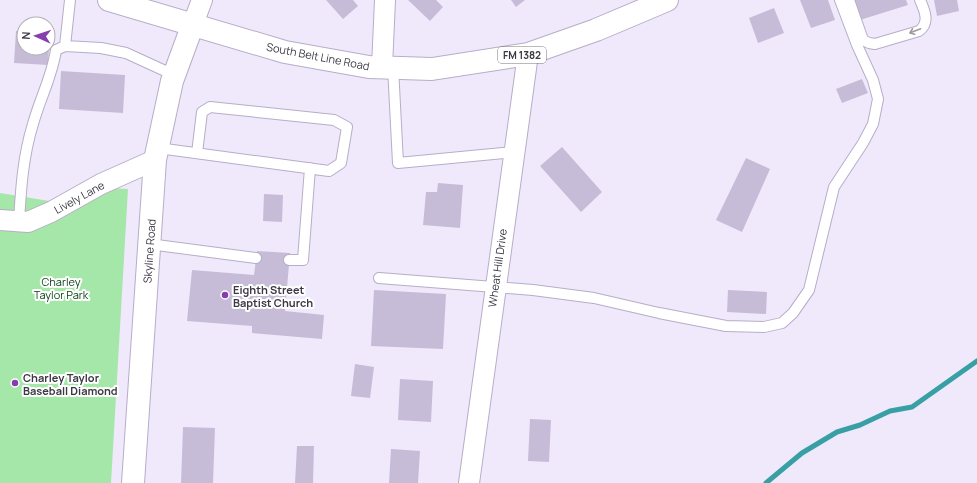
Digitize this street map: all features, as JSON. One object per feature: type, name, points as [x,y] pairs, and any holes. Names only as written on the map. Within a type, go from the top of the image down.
[{"type":"main road","name":"South Belt Line Road","points":[[109,0],[284,52],[369,66],[432,69],[528,54],[600,29],[667,0]]},
{"type":"main road","name":"Skyline Road","points":[[133,483],[156,154],[174,75],[193,24]]},
{"type":"street","points":[[193,24],[202,0]]},
{"type":"street","points":[[385,0],[388,67]]},
{"type":"street","name":"Wheat Hill Drive","points":[[469,483],[528,54]]},
{"type":"street","name":"Lively Lane","points":[[10,221],[28,222],[51,212],[156,154]]},
{"type":"lane","points":[[65,46],[70,0]]},
{"type":"lane","points":[[379,278],[495,287],[594,298],[726,326],[764,327],[782,323],[793,313],[809,290],[834,187],[863,143],[873,124],[878,99],[874,80],[857,45],[840,0]]},
{"type":"lane","points":[[849,0],[863,40],[875,44],[919,31],[925,27],[926,21],[920,0]]},
{"type":"lane","points":[[10,221],[31,130],[50,80],[56,50],[65,46],[101,48],[126,53],[174,75]]},
{"type":"lane","points":[[388,67],[398,163],[514,152]]},
{"type":"lane","points":[[156,154],[197,153],[329,171],[341,163],[346,127],[334,120],[210,106],[202,112],[197,153]]},
{"type":"lane","points":[[289,260],[303,260],[310,168]]},
{"type":"lane","points":[[149,244],[256,258]]},
{"type":"green space","name":"Charley Taylor Park","points":[[107,188],[128,189],[111,483],[0,483],[0,193],[80,206]]},
{"type":"building","points":[[326,0],[353,0],[358,6],[343,19]]},
{"type":"building","points":[[408,0],[436,0],[443,7],[430,21]]},
{"type":"building","points":[[511,0],[525,0],[516,7]]},
{"type":"building","points":[[800,0],[828,0],[835,20],[811,28]]},
{"type":"building","points":[[853,0],[906,0],[908,5],[860,20]]},
{"type":"building","points":[[934,0],[957,0],[959,11],[937,16]]},
{"type":"building","points":[[774,8],[784,33],[758,43],[749,18]]},
{"type":"building","points":[[16,31],[16,56],[49,56],[48,65],[14,63]]},
{"type":"building","points":[[61,71],[125,75],[123,113],[59,109]]},
{"type":"building","points":[[862,79],[868,93],[842,103],[836,89]]},
{"type":"building","points":[[562,147],[602,192],[581,212],[540,166]]},
{"type":"building","points":[[746,158],[770,169],[742,232],[716,220]]},
{"type":"building","points":[[438,183],[463,185],[460,228],[423,225],[426,192],[437,192]]},
{"type":"building","points":[[264,194],[283,195],[282,222],[263,221]]},
{"type":"building","points":[[257,251],[290,253],[285,311],[324,315],[322,339],[252,333],[252,326],[187,321],[192,270],[254,275]]},
{"type":"building","points":[[374,290],[446,294],[443,349],[371,346]]},
{"type":"building","points":[[728,290],[767,292],[766,314],[727,312]]},
{"type":"building","points":[[355,364],[374,367],[370,398],[351,396]]},
{"type":"building","points":[[400,379],[433,381],[431,422],[398,420]]},
{"type":"building","points":[[530,419],[551,420],[549,462],[528,461]]},
{"type":"building","points":[[183,427],[215,428],[213,483],[181,483]]},
{"type":"building","points":[[297,446],[314,446],[313,483],[295,483]]},
{"type":"building","points":[[391,449],[420,451],[418,483],[389,483]]},
{"type":"waterway","points":[[766,483],[802,453],[837,432],[860,425],[890,411],[912,407],[977,361]]},
{"type":"place","name":"Eighth Street Baptist Church","points":[[225,295]]},
{"type":"place","name":"Charley Taylor Baseball Diamond","points":[[15,383]]}]
